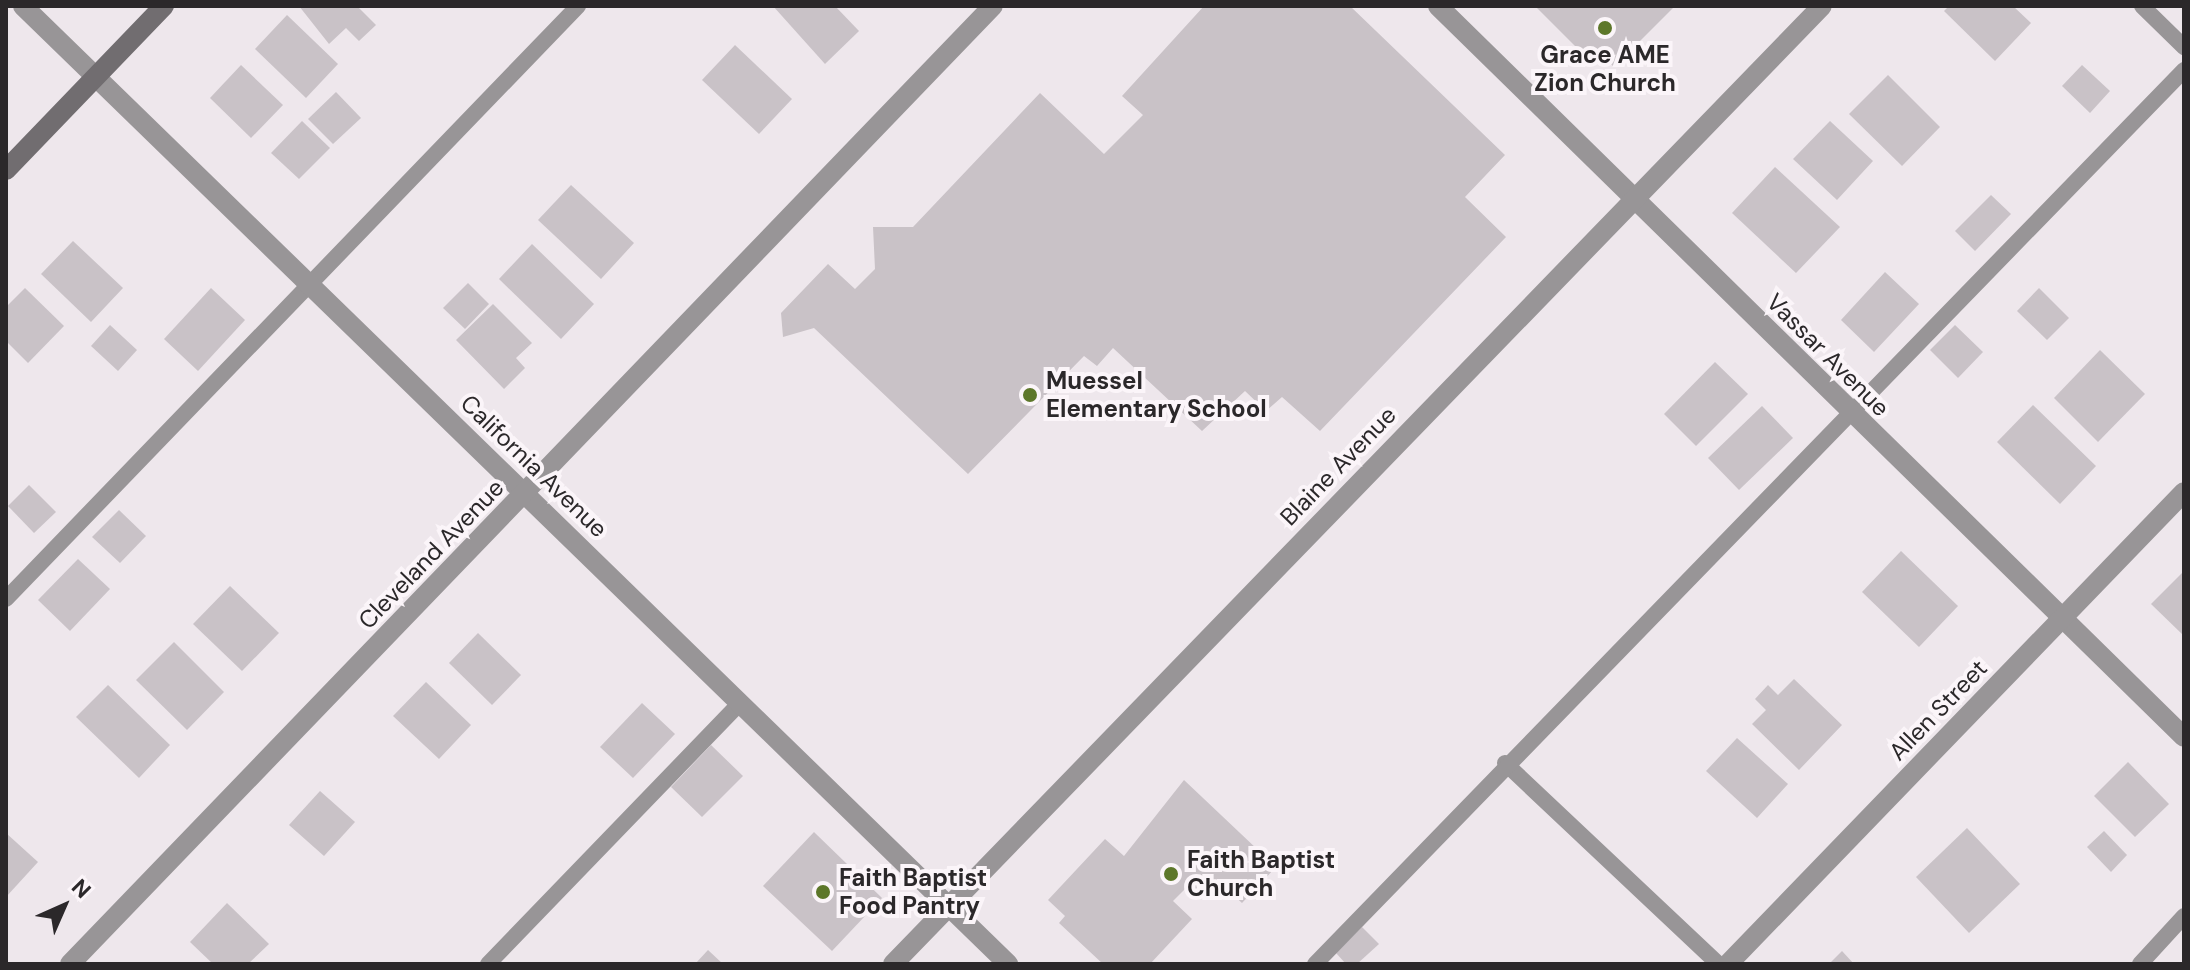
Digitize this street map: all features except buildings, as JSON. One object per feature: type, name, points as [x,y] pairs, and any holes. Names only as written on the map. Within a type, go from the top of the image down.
[{"type":"street","name":"California Avenue","points":[[23,6],[1008,964]]},
{"type":"street","points":[[6,170],[164,6]]},
{"type":"street","name":"Cleveland Avenue","points":[[70,964],[993,6]]},
{"type":"street","name":"Vassar Avenue","points":[[1438,6],[1849,413],[2184,737]]},
{"type":"street","name":"Blaine Avenue","points":[[893,964],[1822,6]]},
{"type":"street","name":"Allen Street","points":[[1728,964],[2184,492]]},
{"type":"lane","points":[[6,599],[578,6]]},
{"type":"lane","points":[[2142,6],[2184,47]]},
{"type":"lane","points":[[1315,964],[1505,763],[2184,70]]},
{"type":"lane","points":[[488,964],[740,703]]},
{"type":"lane","points":[[1505,763],[1718,964]]},
{"type":"lane","points":[[2140,964],[2184,916]]},
{"type":"place","name":"Grace AME Zion Church","points":[[1605,28]]},
{"type":"place","name":"Muessel Elementary School","points":[[1030,395]]},
{"type":"place","name":"Faith Baptist Church","points":[[1171,874]]},
{"type":"place","name":"Faith Baptist Food Pantry","points":[[823,892]]}]
